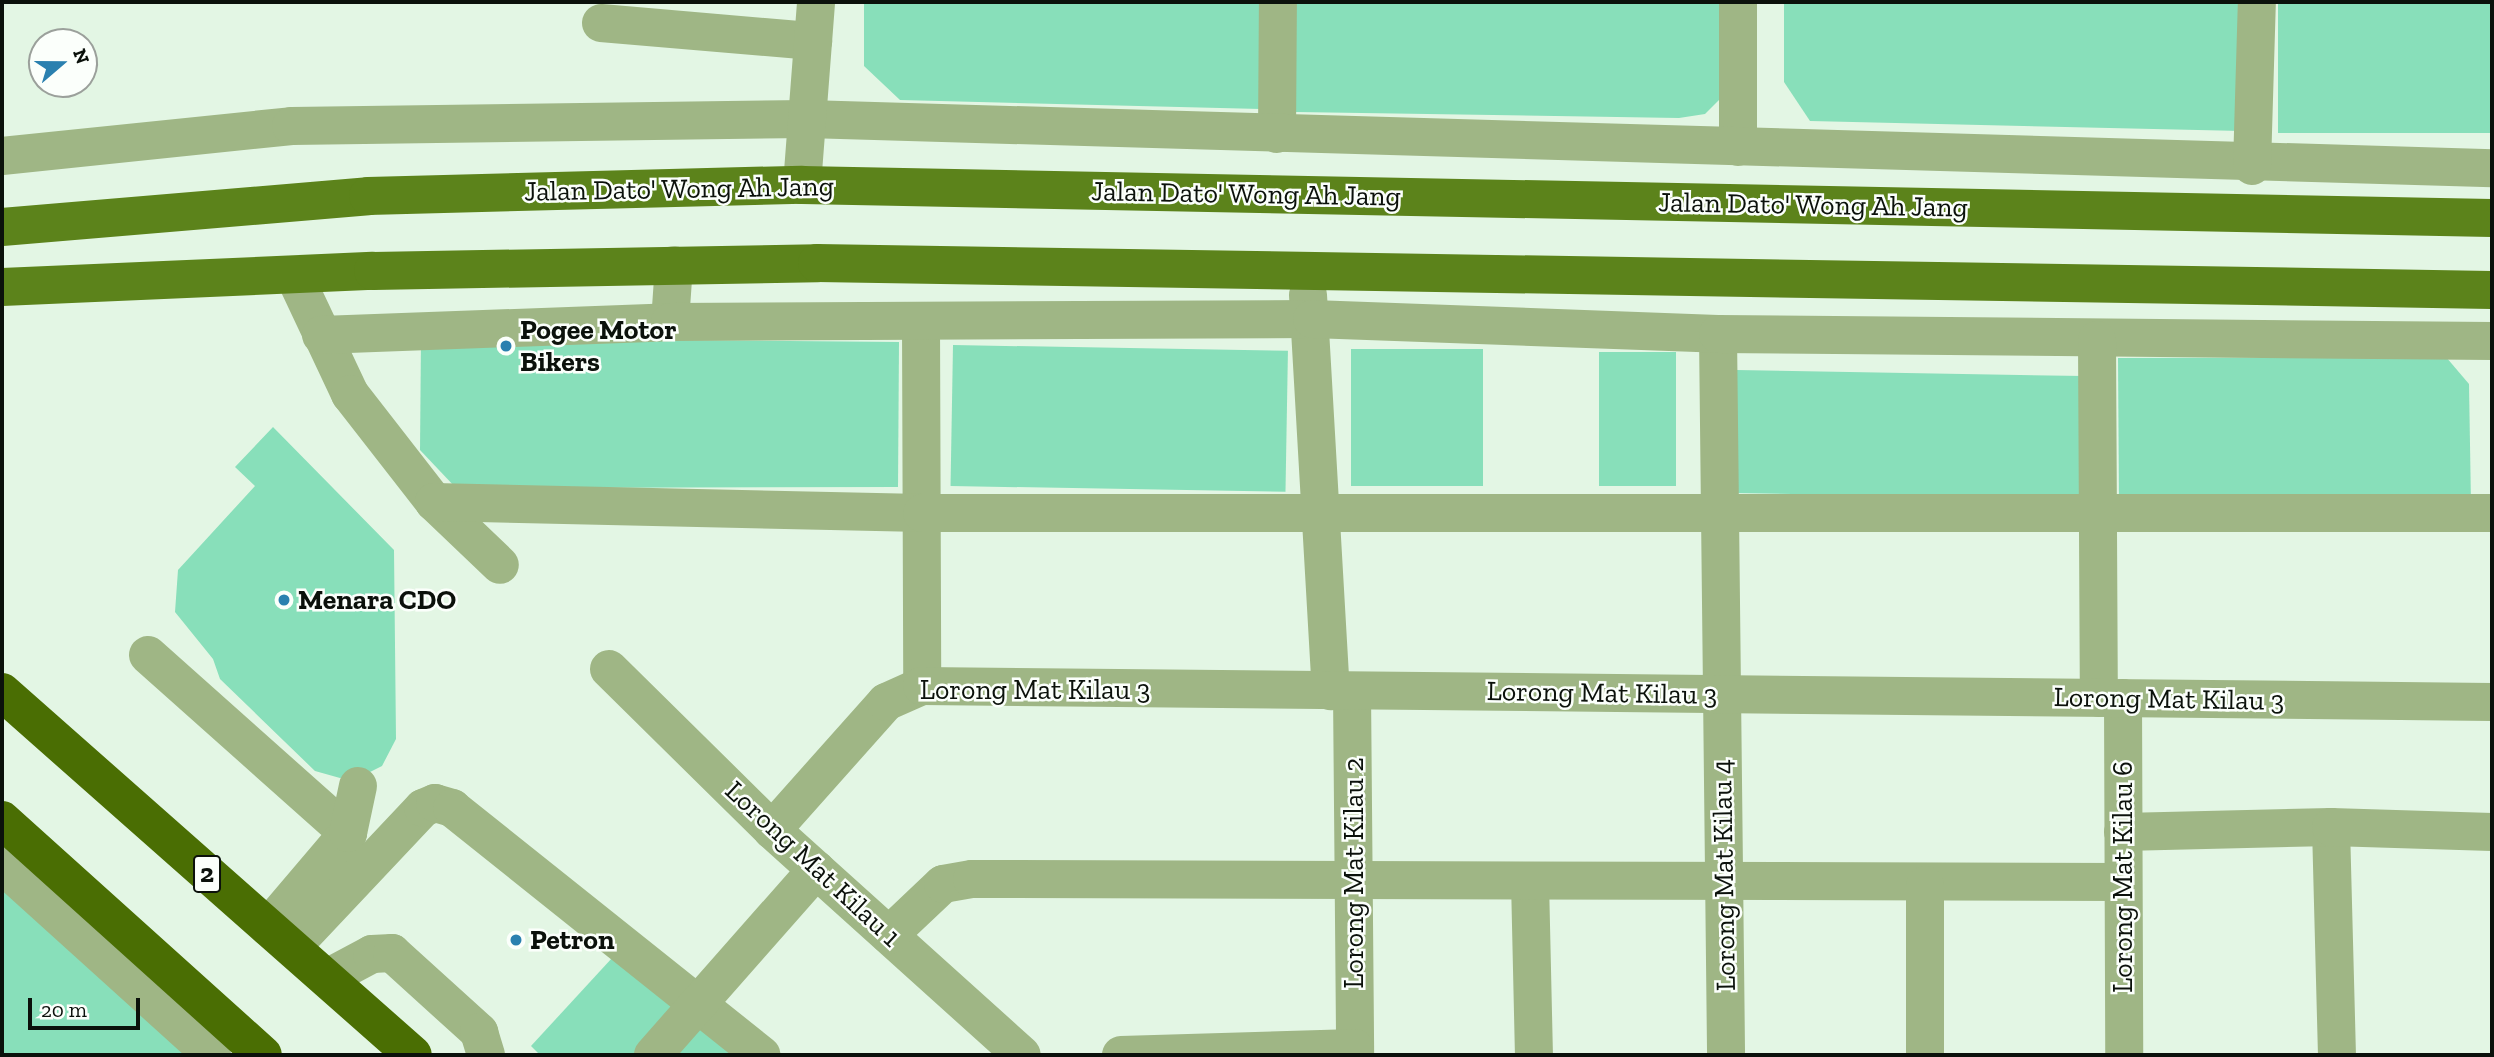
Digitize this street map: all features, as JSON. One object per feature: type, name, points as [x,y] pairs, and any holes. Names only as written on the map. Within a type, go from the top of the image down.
[{"type":"highway","name":"2","points":[[2,692],[413,1055]]},
{"type":"highway","points":[[2,820],[263,1055]]},
{"type":"main road","name":"Jalan Dato' Wong Ah Jang","points":[[2,228],[368,196],[802,185],[2492,218]]},
{"type":"main road","points":[[2,287],[294,275],[674,265],[1304,269],[2492,290]]},
{"type":"street","points":[[802,185],[816,2]]},
{"type":"street","points":[[1277,134],[1278,2]]},
{"type":"street","points":[[1738,2],[1738,147]]},
{"type":"street","points":[[2252,166],[2257,2]]},
{"type":"street","points":[[601,23],[813,41]]},
{"type":"street","points":[[2,156],[291,126],[807,120],[1738,147],[2252,166],[2492,168]]},
{"type":"street","points":[[670,322],[674,265]]},
{"type":"street","name":"Lorong Mat Kilau 2","points":[[1304,269],[1312,319],[1321,514],[1342,691],[1354,876],[1355,1051]]},
{"type":"street","points":[[294,275],[350,394],[434,502],[500,565]]},
{"type":"street","points":[[321,335],[670,322],[921,324],[1312,319],[1718,334],[2096,340],[2492,341]]},
{"type":"street","points":[[921,324],[922,687]]},
{"type":"street","name":"Lorong Mat Kilau 4","points":[[1718,334],[1726,1055]]},
{"type":"street","name":"Lorong Mat Kilau 6","points":[[2096,340],[2097,518],[2123,832],[2124,1055]]},
{"type":"street","points":[[434,502],[922,513],[2097,518],[2492,513]]},
{"type":"street","points":[[148,655],[348,833]]},
{"type":"street","name":"Lorong Mat Kilau 1","points":[[608,669],[772,830],[1021,1055]]},
{"type":"street","name":"Lorong Mat Kilau 3","points":[[772,830],[886,702],[922,687],[2492,702]]},
{"type":"street","points":[[280,937],[348,833],[358,786]]},
{"type":"street","points":[[280,937],[423,808],[435,803],[452,808],[761,1055]]},
{"type":"street","points":[[2123,832],[2331,827],[2492,832]]},
{"type":"street","points":[[2331,827],[2337,1055]]},
{"type":"street","points":[[2,865],[212,1055]]},
{"type":"street","points":[[653,1055],[816,870]]},
{"type":"street","points":[[889,935],[943,884],[971,879],[1354,876],[1530,881],[1724,880],[1926,885],[2123,882]]},
{"type":"street","points":[[1530,881],[1534,1055]]},
{"type":"street","points":[[1925,1055],[1926,885]]},
{"type":"street","points":[[327,978],[372,954],[392,953],[479,1032],[486,1055]]},
{"type":"street","points":[[1121,1055],[1355,1051]]},
{"type":"building","points":[[864,2],[1262,2],[1261,109],[900,100],[864,66]]},
{"type":"building","points":[[1296,2],[1723,2],[1722,97],[1705,114],[1679,118],[1296,112]]},
{"type":"building","points":[[1784,2],[2244,2],[2242,131],[1810,121],[1784,82]]},
{"type":"building","points":[[2278,2],[2492,2],[2492,133],[2278,133]]},
{"type":"building","points":[[421,338],[899,342],[898,487],[456,488],[420,450]]},
{"type":"building","points":[[953,345],[1288,351],[1285,492],[951,486]]},
{"type":"building","points":[[1351,349],[1483,349],[1483,486],[1351,486]]},
{"type":"building","points":[[1599,352],[1676,352],[1676,486],[1599,486]]},
{"type":"building","points":[[2446,357],[2469,384],[2471,505],[2119,505],[2118,358]]},
{"type":"building","points":[[1736,370],[2084,376],[2082,499],[1734,493]]},
{"type":"building","name":"Menara CDO","points":[[273,427],[394,550],[396,739],[382,766],[364,775],[340,778],[315,771],[220,679],[213,659],[175,612],[178,570],[255,486],[235,467]]},
{"type":"building","points":[[2,882],[193,1055],[2,1055]]},
{"type":"building","points":[[624,945],[685,1002],[637,1055],[540,1055],[531,1046]]},
{"type":"building","points":[[703,1018],[744,1055],[670,1055]]},
{"type":"place","name":"Pogee Motor Bikers","points":[[506,346]]},
{"type":"place","name":"Menara CDO","points":[[284,600]]},
{"type":"place","name":"Petron","points":[[516,940]]}]
